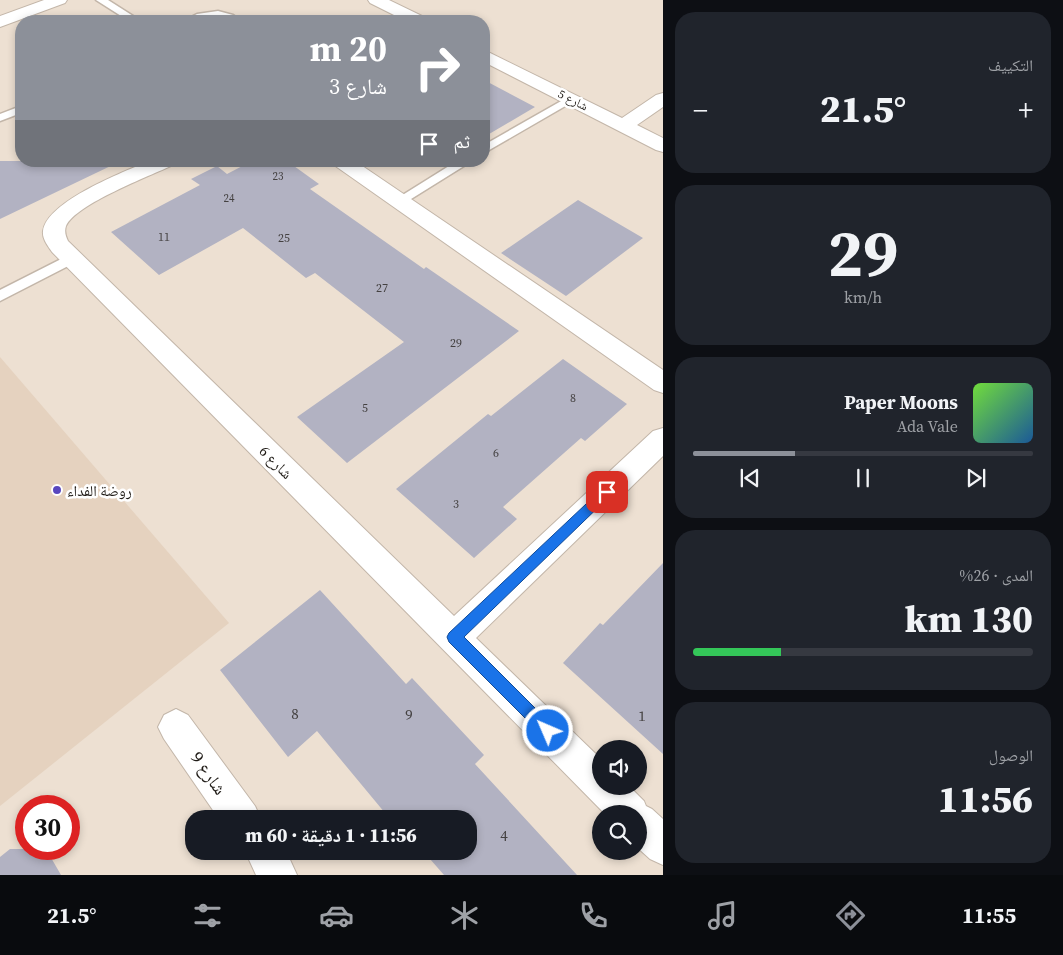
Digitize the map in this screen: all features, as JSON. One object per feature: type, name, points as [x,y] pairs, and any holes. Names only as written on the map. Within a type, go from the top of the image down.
[{"type":"street","points":[[19,15],[59,0]]},
{"type":"street","points":[[376,0],[406,15]]},
{"type":"street","points":[[0,22],[15,16]]},
{"type":"street","name":"شارع 5","points":[[490,58],[663,146]]},
{"type":"street","points":[[623,126],[663,99]]},
{"type":"street","name":"شارع 6","points":[[153,167],[83,200],[65,213],[56,225],[54,232],[56,240],[71,260],[592,775]]},
{"type":"street","points":[[350,167],[663,383]]},
{"type":"street","points":[[454,637],[663,439]]},
{"type":"street","name":"شارع 9","points":[[176,727],[236,810]]},
{"type":"street","name":"شارع 6","points":[[612,795],[622,805]]},
{"type":"street","points":[[647,830],[663,846]]},
{"type":"street","points":[[269,860],[278,875]]},
{"type":"lane","points":[[101,0],[126,15]]},
{"type":"lane","points":[[203,15],[214,13],[223,15]]},
{"type":"lane","points":[[490,146],[570,99]]},
{"type":"lane","points":[[0,118],[15,112]]},
{"type":"lane","points":[[399,201],[456,167]]},
{"type":"lane","points":[[0,296],[71,260]]},
{"type":"shaded area","name":"روضة الفداء","points":[[0,357],[229,623],[0,806]]},
{"type":"building","points":[[490,83],[535,107],[490,133]]},
{"type":"building","points":[[0,161],[15,161],[15,167],[108,167],[0,219]]},
{"type":"building","points":[[215,167],[218,167],[227,174],[240,167],[295,167],[319,184],[310,189],[424,269],[426,267],[519,331],[347,463],[297,417],[404,342],[315,273],[306,278],[243,228],[159,275],[111,232],[200,185],[191,179]]},
{"type":"building","points":[[578,200],[643,238],[566,296],[501,253]]},
{"type":"building","points":[[563,359],[627,404],[585,441],[581,438],[503,507],[517,519],[474,558],[396,489],[488,414],[491,416]]},
{"type":"building","points":[[663,563],[663,754],[563,663],[600,623],[603,625]]},
{"type":"building","points":[[320,590],[406,684],[412,678],[484,755],[475,764],[577,875],[444,875],[431,860],[477,860],[477,810],[383,810],[317,731],[288,757],[220,670]]},
{"type":"building","points":[[10,849],[15,849],[15,860],[52,860],[61,875],[0,875],[0,857]]},
{"type":"place","name":"روضة الفداء","points":[[57,490]]},
{"type":"route","points":[[548,731],[454,637],[607,492]]}]
